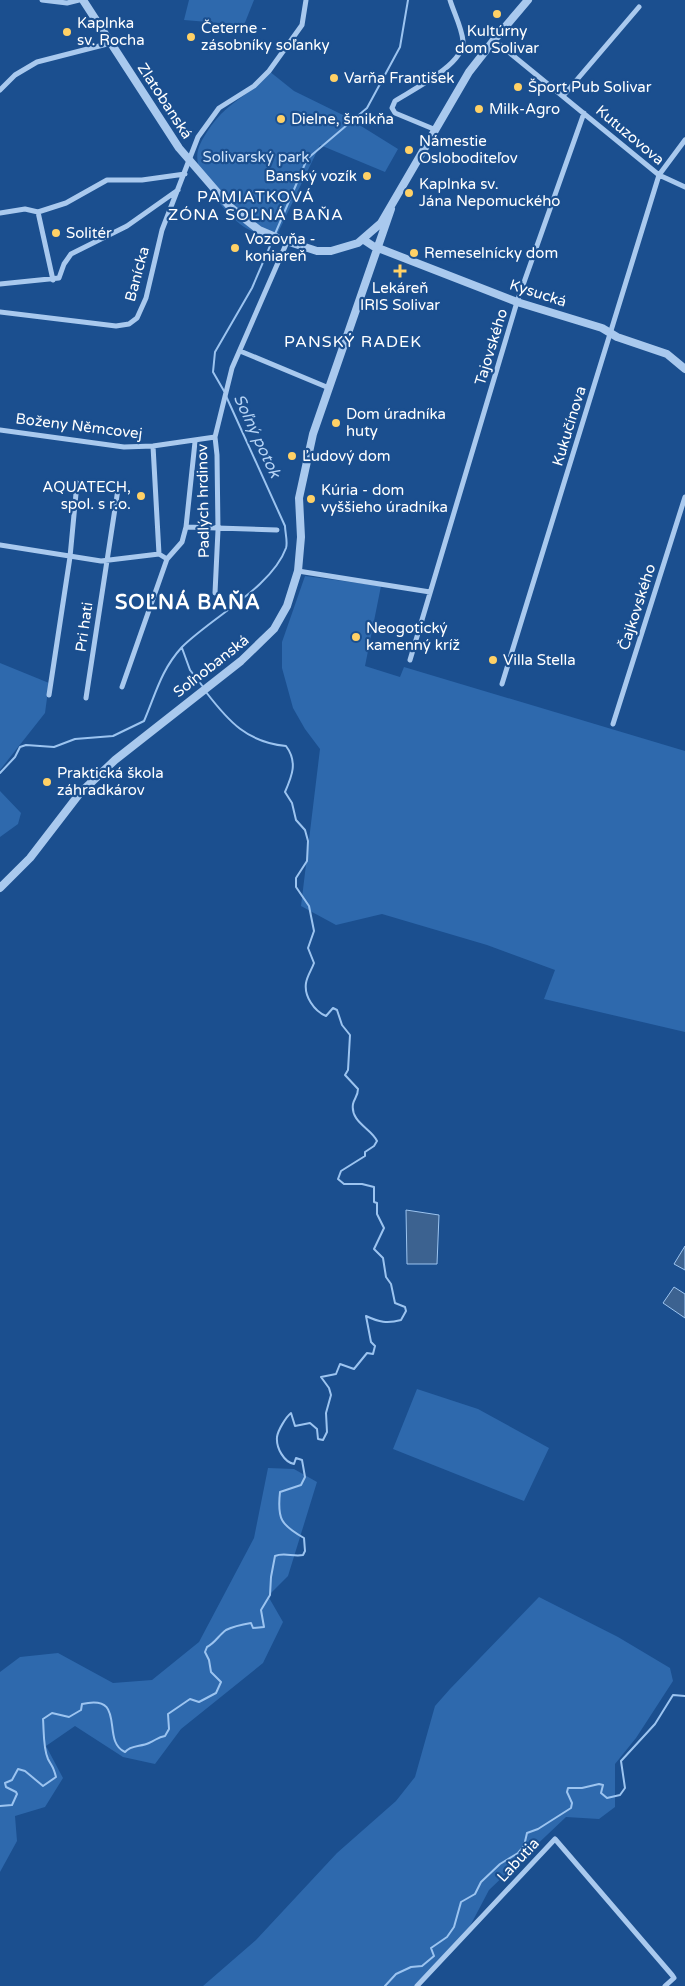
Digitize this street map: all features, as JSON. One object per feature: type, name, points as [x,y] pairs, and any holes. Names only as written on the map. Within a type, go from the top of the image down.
[{"type":"street","points":[[42,0],[67,3],[79,0]]},
{"type":"street","name":"Zlatobanská","points":[[83,0],[189,162],[230,206],[262,231],[283,241],[317,251],[331,251],[366,238]]},
{"type":"street","name":"Banícka","points":[[0,312],[116,326],[130,324],[137,318],[146,298],[162,230],[198,137],[219,108],[254,86],[269,71],[302,26],[306,0]]},
{"type":"street","points":[[436,130],[395,113],[392,108],[394,102],[453,64],[462,52],[463,42],[450,0]]},
{"type":"street","points":[[379,247],[366,238],[382,223],[391,209],[465,80],[494,40],[528,0]]},
{"type":"street","points":[[563,96],[639,7]]},
{"type":"street","name":"Kutuzovova","points":[[494,40],[659,175],[685,187]]},
{"type":"street","points":[[0,90],[15,76],[37,62],[112,42]]},
{"type":"street","name":"Tajovského","points":[[410,660],[517,302],[584,113]]},
{"type":"street","name":"Kukučínova","points":[[502,684],[659,175],[685,140]]},
{"type":"street","points":[[0,213],[25,209],[38,212],[66,203],[107,180],[142,180],[185,174]]},
{"type":"street","points":[[0,284],[59,278],[64,264],[72,254],[127,226],[179,190]]},
{"type":"street","name":"Soľnobanská","points":[[0,888],[30,858],[80,793],[115,760],[269,636],[287,606],[298,571],[300,537],[299,498],[313,434],[391,209]]},
{"type":"street","points":[[38,212],[53,280]]},
{"type":"street","name":"Padlých hrdinov","points":[[215,593],[218,530],[217,454],[214,438],[226,390],[283,241]]},
{"type":"street","name":"Kysucká","points":[[379,247],[517,302],[662,352],[685,369]]},
{"type":"street","points":[[240,351],[329,388]]},
{"type":"street","name":"Boženy Němcovej","points":[[0,430],[124,446],[153,446],[214,438]]},
{"type":"street","points":[[122,688],[167,559],[182,542],[186,527],[195,442]]},
{"type":"street","points":[[153,446],[159,554]]},
{"type":"street","name":"Pri hati","points":[[49,695],[70,557],[77,483]]},
{"type":"street","name":"Pri hati","points":[[86,698],[118,489]]},
{"type":"street","name":"Čajkovského","points":[[613,724],[685,497]]},
{"type":"street","points":[[186,527],[218,530],[278,530]]},
{"type":"street","points":[[0,545],[101,561],[159,554],[167,559]]},
{"type":"street","points":[[298,571],[430,592]]},
{"type":"street","name":"Labutia","points":[[417,1986],[555,1839],[672,1975],[674,1978],[665,1986]]},
{"type":"green space","points":[[189,0],[254,0],[244,25],[184,20]]},
{"type":"green space","name":"Solivarský park","points":[[269,71],[294,91],[345,116],[398,149],[385,172],[320,145],[275,239],[247,229],[225,209],[204,180],[197,159],[198,150],[204,136],[214,121],[259,83]]},
{"type":"green space","points":[[305,576],[381,586],[365,666],[400,677],[404,667],[685,751],[685,1032],[544,999],[555,970],[487,945],[382,914],[336,925],[301,906],[320,749],[305,729],[293,708],[282,668],[282,642]]},
{"type":"green space","points":[[0,663],[49,683],[45,713],[0,770]]},
{"type":"green space","points":[[0,791],[21,813],[18,824],[0,837]]},
{"type":"green space","points":[[417,1389],[478,1409],[549,1448],[524,1501],[393,1449]]},
{"type":"green space","points":[[268,1468],[294,1469],[317,1482],[288,1576],[268,1596],[283,1622],[263,1663],[181,1729],[155,1764],[123,1757],[75,1726],[46,1746],[63,1778],[45,1807],[15,1816],[17,1841],[0,1872],[0,1672],[20,1657],[58,1653],[113,1683],[152,1680],[199,1642],[254,1538]]},
{"type":"green space","points":[[539,1597],[618,1637],[670,1668],[673,1681],[636,1738],[615,1764],[615,1807],[599,1819],[566,1817],[489,1890],[469,1928],[416,1986],[203,1986],[256,1940],[337,1853],[396,1801],[415,1777],[435,1706]]},
{"type":"shaded area","points":[[406,1210],[439,1215],[437,1264],[407,1264]]},
{"type":"shaded area","points":[[685,1246],[685,1270],[674,1264]]},
{"type":"shaded area","points":[[674,1287],[685,1294],[685,1318],[663,1303]]},
{"type":"waterway","name":"Soľný potok","points":[[275,234],[307,159],[367,108],[400,47],[408,0]]},
{"type":"waterway","name":"Soľný potok","points":[[224,391],[213,372],[215,352],[252,288],[273,239]]},
{"type":"waterway","name":"Soľný potok","points":[[0,773],[15,757],[20,747],[26,745],[54,747],[75,739],[113,736],[144,721],[164,673],[182,647],[255,589],[279,562],[287,546],[285,526],[226,396]]},
{"type":"waterway","points":[[182,648],[190,670],[204,688]]},
{"type":"waterway","points":[[0,1806],[12,1805],[17,1794],[6,1787],[5,1783],[12,1780],[18,1769],[25,1771],[43,1786],[56,1777],[46,1755],[44,1739],[43,1719],[52,1713],[69,1717],[81,1710],[82,1704],[96,1702],[105,1705],[109,1711],[114,1738],[118,1746],[125,1752],[130,1748],[165,1736],[169,1729],[168,1714],[190,1699],[199,1702],[216,1693],[221,1682],[211,1672],[209,1660],[205,1652],[207,1647],[226,1630],[251,1623],[253,1628],[264,1627],[261,1610],[270,1595],[275,1556],[282,1554],[303,1555],[305,1551],[304,1538],[290,1529],[280,1515],[280,1492],[301,1485],[305,1477],[302,1460],[296,1458],[294,1464],[290,1463],[279,1450],[277,1437],[281,1427],[291,1413],[295,1426],[310,1423],[317,1429],[318,1439],[323,1440],[327,1432],[326,1413],[331,1395],[329,1388],[321,1377],[336,1374],[340,1364],[354,1369],[367,1353],[373,1354],[375,1346],[371,1342],[366,1316],[379,1321],[391,1322],[401,1320],[406,1311],[405,1307],[395,1303],[391,1284],[386,1277],[383,1258],[374,1249],[384,1228],[377,1214],[377,1203],[374,1202],[374,1187],[362,1184],[344,1184],[338,1179],[341,1171],[365,1156],[365,1152],[374,1146],[377,1141],[358,1120],[353,1110],[358,1089],[345,1075],[348,1070],[350,1035],[342,1025],[337,1010],[333,1008],[326,1016],[318,1011],[308,998],[307,980],[314,963],[308,948],[314,931],[309,906],[296,887],[296,878],[307,861],[308,841],[305,830],[296,820],[292,803],[285,792],[292,775],[292,758],[286,746],[260,740],[240,729],[223,713],[206,692]]},
{"type":"waterway","points":[[385,1986],[396,1974],[411,1967],[422,1966],[434,1956],[431,1948],[447,1937],[454,1927],[461,1902],[475,1894],[481,1882],[500,1864],[518,1853],[524,1846],[527,1833],[538,1829],[571,1808],[572,1803],[567,1792],[568,1788],[582,1788],[599,1784],[603,1785],[601,1793],[607,1798],[620,1795],[625,1788],[621,1761],[655,1724],[673,1695],[685,1696]]},
{"type":"place","name":"Kultúrny dom Solivar","points":[[497,14]]},
{"type":"place","name":"Kaplnka sv. Rocha","points":[[67,32]]},
{"type":"place","name":"Četerne - zásobníky soľanky","points":[[191,37]]},
{"type":"place","name":"Varňa František","points":[[334,78]]},
{"type":"place","name":"Šport Pub Solivar","points":[[518,87]]},
{"type":"place","name":"Milk-Agro","points":[[479,109]]},
{"type":"place","name":"Dielne, šmikňa","points":[[281,119]]},
{"type":"place","name":"Námestie Osloboditeľov","points":[[409,150]]},
{"type":"place","name":"Banský vozík","points":[[367,176]]},
{"type":"place","name":"Kaplnka sv. Jána Nepomuckého","points":[[409,193]]},
{"type":"place","name":"Solitér","points":[[56,233]]},
{"type":"place","name":"Vozovňa - koniareň","points":[[235,248]]},
{"type":"place","name":"Remeselnícky dom","points":[[414,253]]},
{"type":"place","name":"Lekáreň IRIS Solivar","points":[[400,271]]},
{"type":"place","name":"Dom úradníka huty","points":[[336,423]]},
{"type":"place","name":"Ľudový dom","points":[[292,456]]},
{"type":"place","name":"AQUATECH, spol. s r.o.","points":[[141,496]]},
{"type":"place","name":"Kúria - dom vyššieho úradníka","points":[[311,499]]},
{"type":"place","name":"Neogotický kamenný kríž","points":[[356,637]]},
{"type":"place","name":"Villa Stella","points":[[493,660]]},
{"type":"place","name":"Praktická škola záhradkárov","points":[[47,782]]},
{"type":"district","name":"PAMIATKOVÁ ZÓNA SOĽNÁ BAŇA","points":[[256,206]]},
{"type":"district","name":"PANSKÝ RADEK","points":[[353,342]]},
{"type":"district","name":"SOĽNÁ BAŇA","points":[[188,603]]}]
